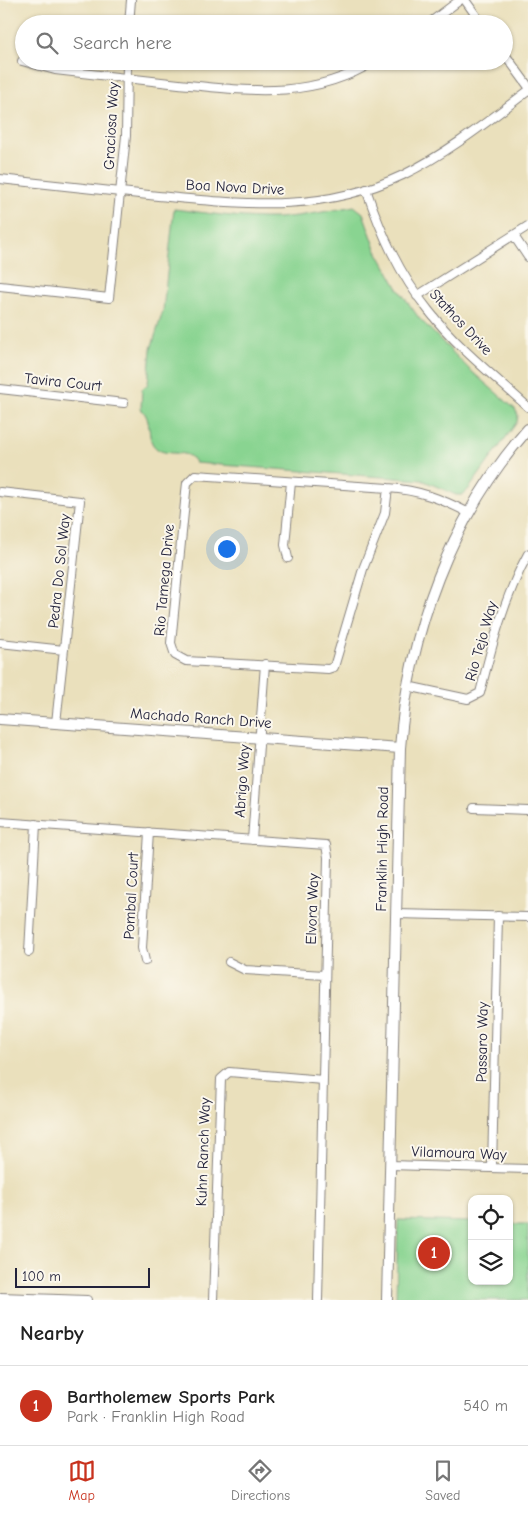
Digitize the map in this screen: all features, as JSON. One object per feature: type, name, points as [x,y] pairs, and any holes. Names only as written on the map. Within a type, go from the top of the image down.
[{"type":"street","points":[[130,15],[131,0]]},
{"type":"street","points":[[440,15],[460,0]]},
{"type":"street","points":[[465,0],[476,15]]},
{"type":"street","points":[[513,66],[528,86]]},
{"type":"street","points":[[54,70],[250,91],[284,91],[334,81],[357,70]]},
{"type":"street","name":"Graciosa Way","points":[[121,192],[126,136],[127,70]]},
{"type":"street","name":"Boa Nova Drive","points":[[0,179],[259,205],[308,202],[366,189],[428,162],[528,91]]},
{"type":"street","name":"Stathos Drive","points":[[366,189],[390,252],[417,296],[452,337],[528,407]]},
{"type":"street","points":[[0,286],[109,298],[121,192]]},
{"type":"street","points":[[417,296],[528,226]]},
{"type":"street","points":[[514,236],[528,257]]},
{"type":"street","name":"Tavira Court","points":[[0,389],[124,403]]},
{"type":"street","name":"Franklin High Road","points":[[387,1300],[400,748],[407,686],[418,634],[430,596],[451,548],[488,481],[528,429]]},
{"type":"street","name":"Rio Tamega Drive","points":[[388,488],[385,513],[363,568],[334,667],[328,669],[186,661],[175,655],[171,643],[187,483],[195,475],[291,482],[388,488],[417,490],[440,498],[469,513]]},
{"type":"street","points":[[288,558],[285,545],[291,482]]},
{"type":"street","name":"Pedra Do Sol Way","points":[[0,492],[80,502],[56,723]]},
{"type":"street","name":"Rio Tejo Way","points":[[407,686],[468,699],[480,693],[494,634],[528,554]]},
{"type":"street","points":[[0,643],[64,650]]},
{"type":"street","name":"Abrigo Way","points":[[252,840],[258,737],[265,664]]},
{"type":"street","name":"Machado Ranch Drive","points":[[0,719],[400,748]]},
{"type":"street","points":[[474,808],[528,810]]},
{"type":"street","name":"Elvora Way","points":[[0,822],[326,845],[318,1300]]},
{"type":"street","points":[[29,952],[36,824]]},
{"type":"street","name":"Pombal Court","points":[[145,961],[142,948],[149,832]]},
{"type":"street","points":[[396,914],[528,917]]},
{"type":"street","name":"Passaro Way","points":[[492,1168],[498,916]]},
{"type":"street","points":[[228,962],[245,970],[324,975]]},
{"type":"street","name":"Kuhn Ranch Way","points":[[213,1300],[220,1079],[229,1072],[323,1080]]},
{"type":"street","name":"Vilamoura Way","points":[[390,1165],[528,1169]]},
{"type":"street","points":[[0,1296],[14,1299],[87,1300]]},
{"type":"green space","points":[[354,206],[363,213],[376,249],[397,287],[419,318],[470,370],[515,409],[518,415],[517,422],[468,490],[462,495],[456,495],[422,480],[195,463],[188,455],[161,451],[156,448],[151,440],[147,419],[141,409],[142,389],[148,384],[151,349],[163,311],[174,209],[239,217],[278,218],[307,215]]},
{"type":"green space","points":[[398,1220],[468,1222],[468,1285],[513,1285],[513,1224],[528,1224],[528,1300],[396,1300]]},
{"type":"place","name":"Bartholemew Sports Park","points":[[434,1253]]}]
